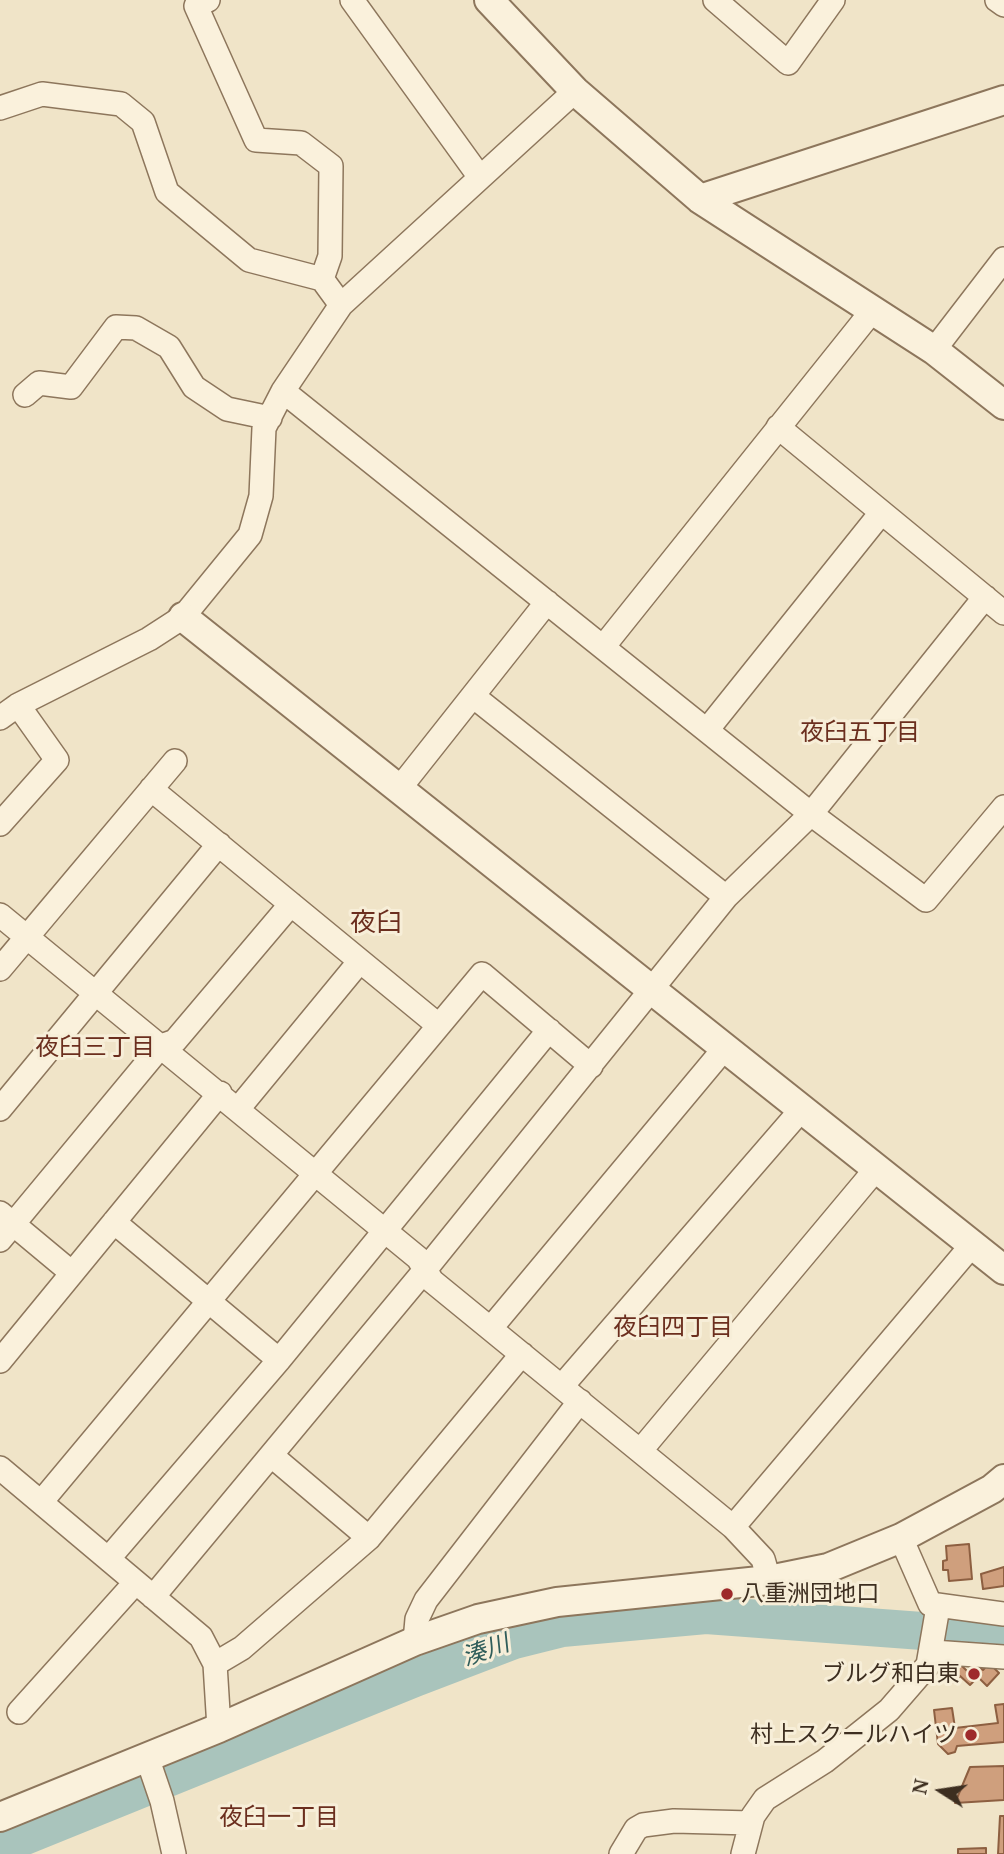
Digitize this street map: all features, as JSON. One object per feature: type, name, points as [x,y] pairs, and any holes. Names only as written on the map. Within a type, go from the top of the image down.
[{"type":"street","points":[[208,0],[196,6],[256,140],[301,143],[331,166],[330,257],[322,279]]},
{"type":"street","points":[[352,0],[479,176]]},
{"type":"street","points":[[489,0],[575,91],[700,199],[934,350],[1004,405]]},
{"type":"street","points":[[715,0],[788,63],[833,0]]},
{"type":"street","points":[[997,0],[1004,5]]},
{"type":"street","points":[[0,824],[57,760],[9,711],[149,639],[183,617],[250,535],[261,496],[264,428],[283,391],[341,305],[575,91]]},
{"type":"street","points":[[0,108],[42,94],[121,104],[144,122],[167,192],[249,260],[322,279],[341,305]]},
{"type":"street","points":[[700,199],[1004,100]]},
{"type":"street","points":[[934,350],[1004,260]]},
{"type":"street","points":[[603,647],[872,311]]},
{"type":"street","points":[[25,395],[39,383],[71,387],[116,327],[136,328],[169,347],[194,387],[216,402],[227,409],[270,418]]},
{"type":"street","points":[[283,391],[811,814],[926,900],[1004,807]]},
{"type":"street","points":[[778,427],[1004,613]]},
{"type":"street","points":[[707,730],[881,513]]},
{"type":"street","points":[[19,1712],[144,1590],[272,1456],[726,897],[811,814],[985,597]]},
{"type":"street","points":[[399,789],[547,602]]},
{"type":"street","points":[[183,617],[723,1050],[1004,1270]]},
{"type":"street","points":[[473,696],[726,897]]},
{"type":"street","points":[[0,969],[174,761]]},
{"type":"street","points":[[151,789],[438,1025]]},
{"type":"street","points":[[0,1109],[219,844]]},
{"type":"street","points":[[72,1273],[5,1225],[161,1046],[175,1041],[291,904]]},
{"type":"street","points":[[0,915],[418,1258],[432,1281],[733,1527],[763,1559],[769,1580]]},
{"type":"street","points":[[239,1109],[360,961]]},
{"type":"street","points":[[42,1501],[482,974],[591,1066]]},
{"type":"street","points":[[109,1558],[279,1360],[549,1030]]},
{"type":"street","points":[[491,1328],[723,1050]]},
{"type":"street","points":[[0,1361],[220,1093]]},
{"type":"street","points":[[562,1387],[801,1110]]},
{"type":"street","points":[[641,1450],[876,1169]]},
{"type":"street","points":[[114,1222],[279,1360]]},
{"type":"street","points":[[733,1527],[972,1245]]},
{"type":"street","points":[[215,1664],[242,1648],[369,1538],[522,1354]]},
{"type":"street","points":[[415,1641],[417,1619],[426,1600],[580,1401]]},
{"type":"street","points":[[272,1456],[369,1538]]},
{"type":"street","points":[[0,1468],[201,1637],[215,1664],[219,1728]]},
{"type":"street","points":[[0,1817],[219,1728],[415,1641],[478,1619],[526,1607],[769,1580],[828,1568],[901,1538],[992,1489],[1004,1479]]},
{"type":"street","points":[[901,1538],[924,1596],[937,1611],[1004,1614]]},
{"type":"street","points":[[743,1854],[751,1823],[765,1799],[825,1761],[889,1710],[928,1665],[933,1648],[937,1611]]},
{"type":"street","points":[[933,1648],[1004,1657]]},
{"type":"street","points":[[147,1757],[169,1826],[174,1854]]},
{"type":"street","points":[[621,1854],[636,1829],[643,1825],[674,1821],[751,1823]]},
{"type":"building","points":[[969,1544],[972,1579],[949,1581],[948,1570],[943,1570],[943,1561],[947,1560],[946,1546]]},
{"type":"building","points":[[1004,1567],[1004,1586],[983,1589],[981,1574]]},
{"type":"building","name":"ブルグ和白東","points":[[976,1663],[983,1670],[989,1663],[999,1673],[987,1686],[978,1677],[970,1685],[960,1676],[954,1683],[947,1677],[960,1664],[968,1672]]},
{"type":"building","name":"村上スクールハイツ","points":[[1004,1704],[1004,1742],[957,1746],[955,1752],[948,1754],[938,1744],[934,1710],[952,1708],[955,1728],[998,1723],[995,1705]]},
{"type":"building","points":[[1004,1766],[1004,1800],[955,1803],[970,1767]]},
{"type":"building","points":[[1000,1816],[1004,1816],[1004,1854],[998,1854]]},
{"type":"building","points":[[986,1848],[986,1854],[958,1854],[958,1849]]},
{"type":"waterway","name":"湊川","points":[[0,1846],[415,1678],[514,1640],[562,1628],[706,1615],[1004,1637]]},
{"type":"place","name":"八重洲団地口","points":[[727,1594]]},
{"type":"place","name":"ブルグ和白東","points":[[974,1674]]},
{"type":"place","name":"村上スクールハイツ","points":[[971,1735]]},
{"type":"district","name":"夜臼五丁目","points":[[860,733]]},
{"type":"district","name":"夜臼","points":[[376,924]]},
{"type":"district","name":"夜臼三丁目","points":[[95,1048]]},
{"type":"district","name":"夜臼四丁目","points":[[673,1328]]},
{"type":"district","name":"夜臼一丁目","points":[[279,1818]]}]
